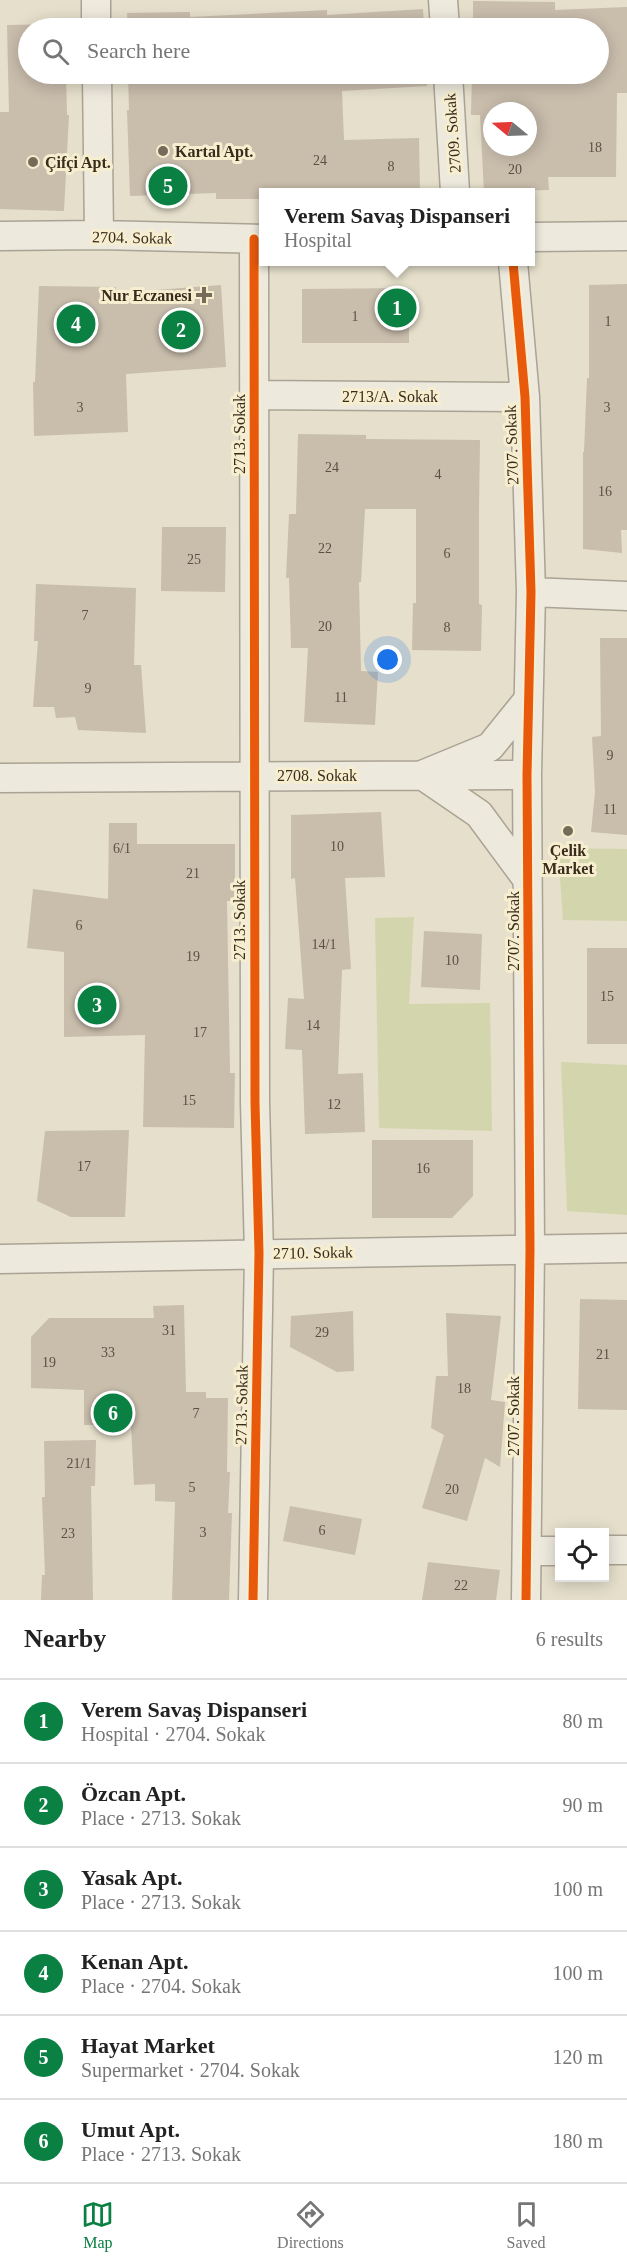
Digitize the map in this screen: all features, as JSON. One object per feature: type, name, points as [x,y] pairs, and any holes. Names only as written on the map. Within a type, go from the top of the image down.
[{"type":"street","points":[[96,0],[96,18]]},
{"type":"street","points":[[443,0],[444,18]]},
{"type":"street","points":[[97,84],[99,236]]},
{"type":"street","name":"2709. Sokak","points":[[449,84],[455,188]]},
{"type":"street","name":"2704. Sokak","points":[[0,236],[259,239]]},
{"type":"street","points":[[535,237],[627,236]]},
{"type":"street","name":"2713. Sokak","points":[[253,1600],[259,1253],[255,1091],[253,775],[254,395],[259,239]]},
{"type":"street","name":"2707. Sokak","points":[[513,266],[525,397],[531,592],[526,775],[530,1249],[526,1600]]},
{"type":"street","name":"2713/A. Sokak","points":[[254,395],[525,397]]},
{"type":"street","points":[[531,592],[627,596]]},
{"type":"street","points":[[422,775],[490,747],[528,700]]},
{"type":"street","points":[[422,775],[479,814],[527,879]]},
{"type":"street","name":"2708. Sokak","points":[[0,778],[526,775]]},
{"type":"street","name":"2710. Sokak","points":[[0,1259],[627,1248]]},
{"type":"street","points":[[609,1550],[627,1550]]},
{"type":"street","points":[[527,1551],[555,1551]]},
{"type":"green space","points":[[558,848],[627,849],[627,921],[563,920]]},
{"type":"green space","points":[[414,917],[409,1004],[490,1003],[492,1131],[379,1128],[375,918]]},
{"type":"green space","points":[[561,1062],[627,1065],[627,1215],[567,1211]]},
{"type":"building","points":[[473,1],[555,2],[555,10],[627,7],[627,93],[617,93],[616,177],[548,177],[549,190],[484,188],[480,115],[471,115],[472,84],[609,84],[609,18],[473,18]]},
{"type":"building","points":[[423,9],[423,18],[127,18],[127,13],[190,12],[190,17],[327,10],[327,15]]},
{"type":"building","name":"Çifçi Apt.","points":[[7,25],[18,25],[18,84],[66,84],[67,115],[69,115],[64,211],[0,209],[0,112],[9,112]]},
{"type":"building","points":[[128,84],[427,84],[427,86],[342,91],[344,140],[419,138],[420,188],[259,188],[259,199],[216,199],[216,193],[130,196],[127,110],[129,110]]},
{"type":"building","points":[[627,284],[627,530],[621,530],[622,553],[583,549],[583,452],[587,378],[589,378],[589,285]]},
{"type":"building","points":[[221,285],[226,367],[126,374],[128,432],[34,436],[33,382],[35,382],[39,286],[116,287],[116,293]]},
{"type":"building","points":[[409,288],[409,343],[302,343],[302,289]]},
{"type":"building","points":[[298,434],[366,435],[366,439],[480,440],[481,651],[412,650],[413,603],[416,603],[416,509],[365,509],[361,582],[359,582],[361,671],[378,672],[375,725],[304,722],[308,648],[291,648],[289,578],[286,578],[289,514],[296,514]]},
{"type":"building","points":[[162,527],[226,527],[225,592],[161,591]]},
{"type":"building","points":[[36,584],[136,588],[134,665],[141,665],[146,733],[78,730],[75,717],[56,718],[54,707],[33,707],[38,641],[34,641]]},
{"type":"building","points":[[600,638],[627,638],[627,835],[591,832],[595,792],[592,737],[601,736]]},
{"type":"building","points":[[381,812],[385,877],[345,878],[351,969],[342,970],[338,1074],[363,1073],[365,1132],[305,1134],[302,1050],[285,1049],[288,998],[304,999],[295,878],[291,879],[291,815]]},
{"type":"building","points":[[109,823],[137,823],[137,844],[235,844],[235,901],[227,901],[230,1073],[235,1073],[234,1128],[143,1127],[145,1035],[64,1037],[64,952],[27,948],[33,889],[108,899]]},
{"type":"building","points":[[424,931],[482,934],[480,990],[421,987]]},
{"type":"building","points":[[587,948],[627,948],[627,1044],[587,1044]]},
{"type":"building","points":[[129,1130],[125,1217],[71,1217],[37,1201],[45,1131]]},
{"type":"building","points":[[372,1140],[473,1140],[473,1196],[452,1218],[372,1218]]},
{"type":"building","points":[[580,1299],[627,1300],[627,1410],[578,1409]]},
{"type":"building","points":[[184,1305],[186,1392],[206,1392],[206,1398],[228,1398],[227,1472],[230,1472],[228,1513],[232,1513],[229,1600],[172,1600],[175,1502],[155,1501],[155,1484],[134,1485],[131,1425],[84,1425],[84,1390],[31,1388],[31,1337],[49,1318],[154,1318],[153,1306]]},
{"type":"building","points":[[353,1311],[354,1371],[337,1372],[290,1347],[291,1316]]},
{"type":"building","points":[[446,1313],[501,1316],[491,1400],[505,1402],[500,1467],[485,1458],[467,1521],[422,1508],[444,1435],[431,1428],[436,1376],[448,1376]]},
{"type":"building","points":[[96,1440],[95,1486],[91,1486],[93,1600],[41,1600],[42,1575],[45,1575],[42,1497],[45,1497],[44,1441]]},
{"type":"building","points":[[290,1506],[362,1519],[355,1555],[283,1541]]},
{"type":"building","points":[[428,1562],[500,1570],[496,1600],[422,1600]]},
{"type":"cycle path","points":[[253,1600],[259,1253],[255,1103],[254,239]]},
{"type":"cycle path","points":[[513,266],[525,397],[531,592],[527,775],[530,1249],[526,1600]]},
{"type":"place","name":"Kartal Apt.","points":[[163,151]]},
{"type":"place","name":"Çifçi Apt.","points":[[33,162]]},
{"type":"place","name":"Hayat Market","points":[[168,186]]},
{"type":"place","name":"Nur Eczanesi","points":[[204,295]]},
{"type":"place","name":"Verem Savaş Dispanseri","points":[[397,308]]},
{"type":"place","name":"Kenan Apt.","points":[[76,324]]},
{"type":"place","name":"Özcan Apt.","points":[[181,330]]},
{"type":"place","name":"Çelik Market","points":[[568,831]]},
{"type":"place","name":"Yasak Apt.","points":[[97,1005]]},
{"type":"place","name":"Umut Apt.","points":[[113,1413]]}]
